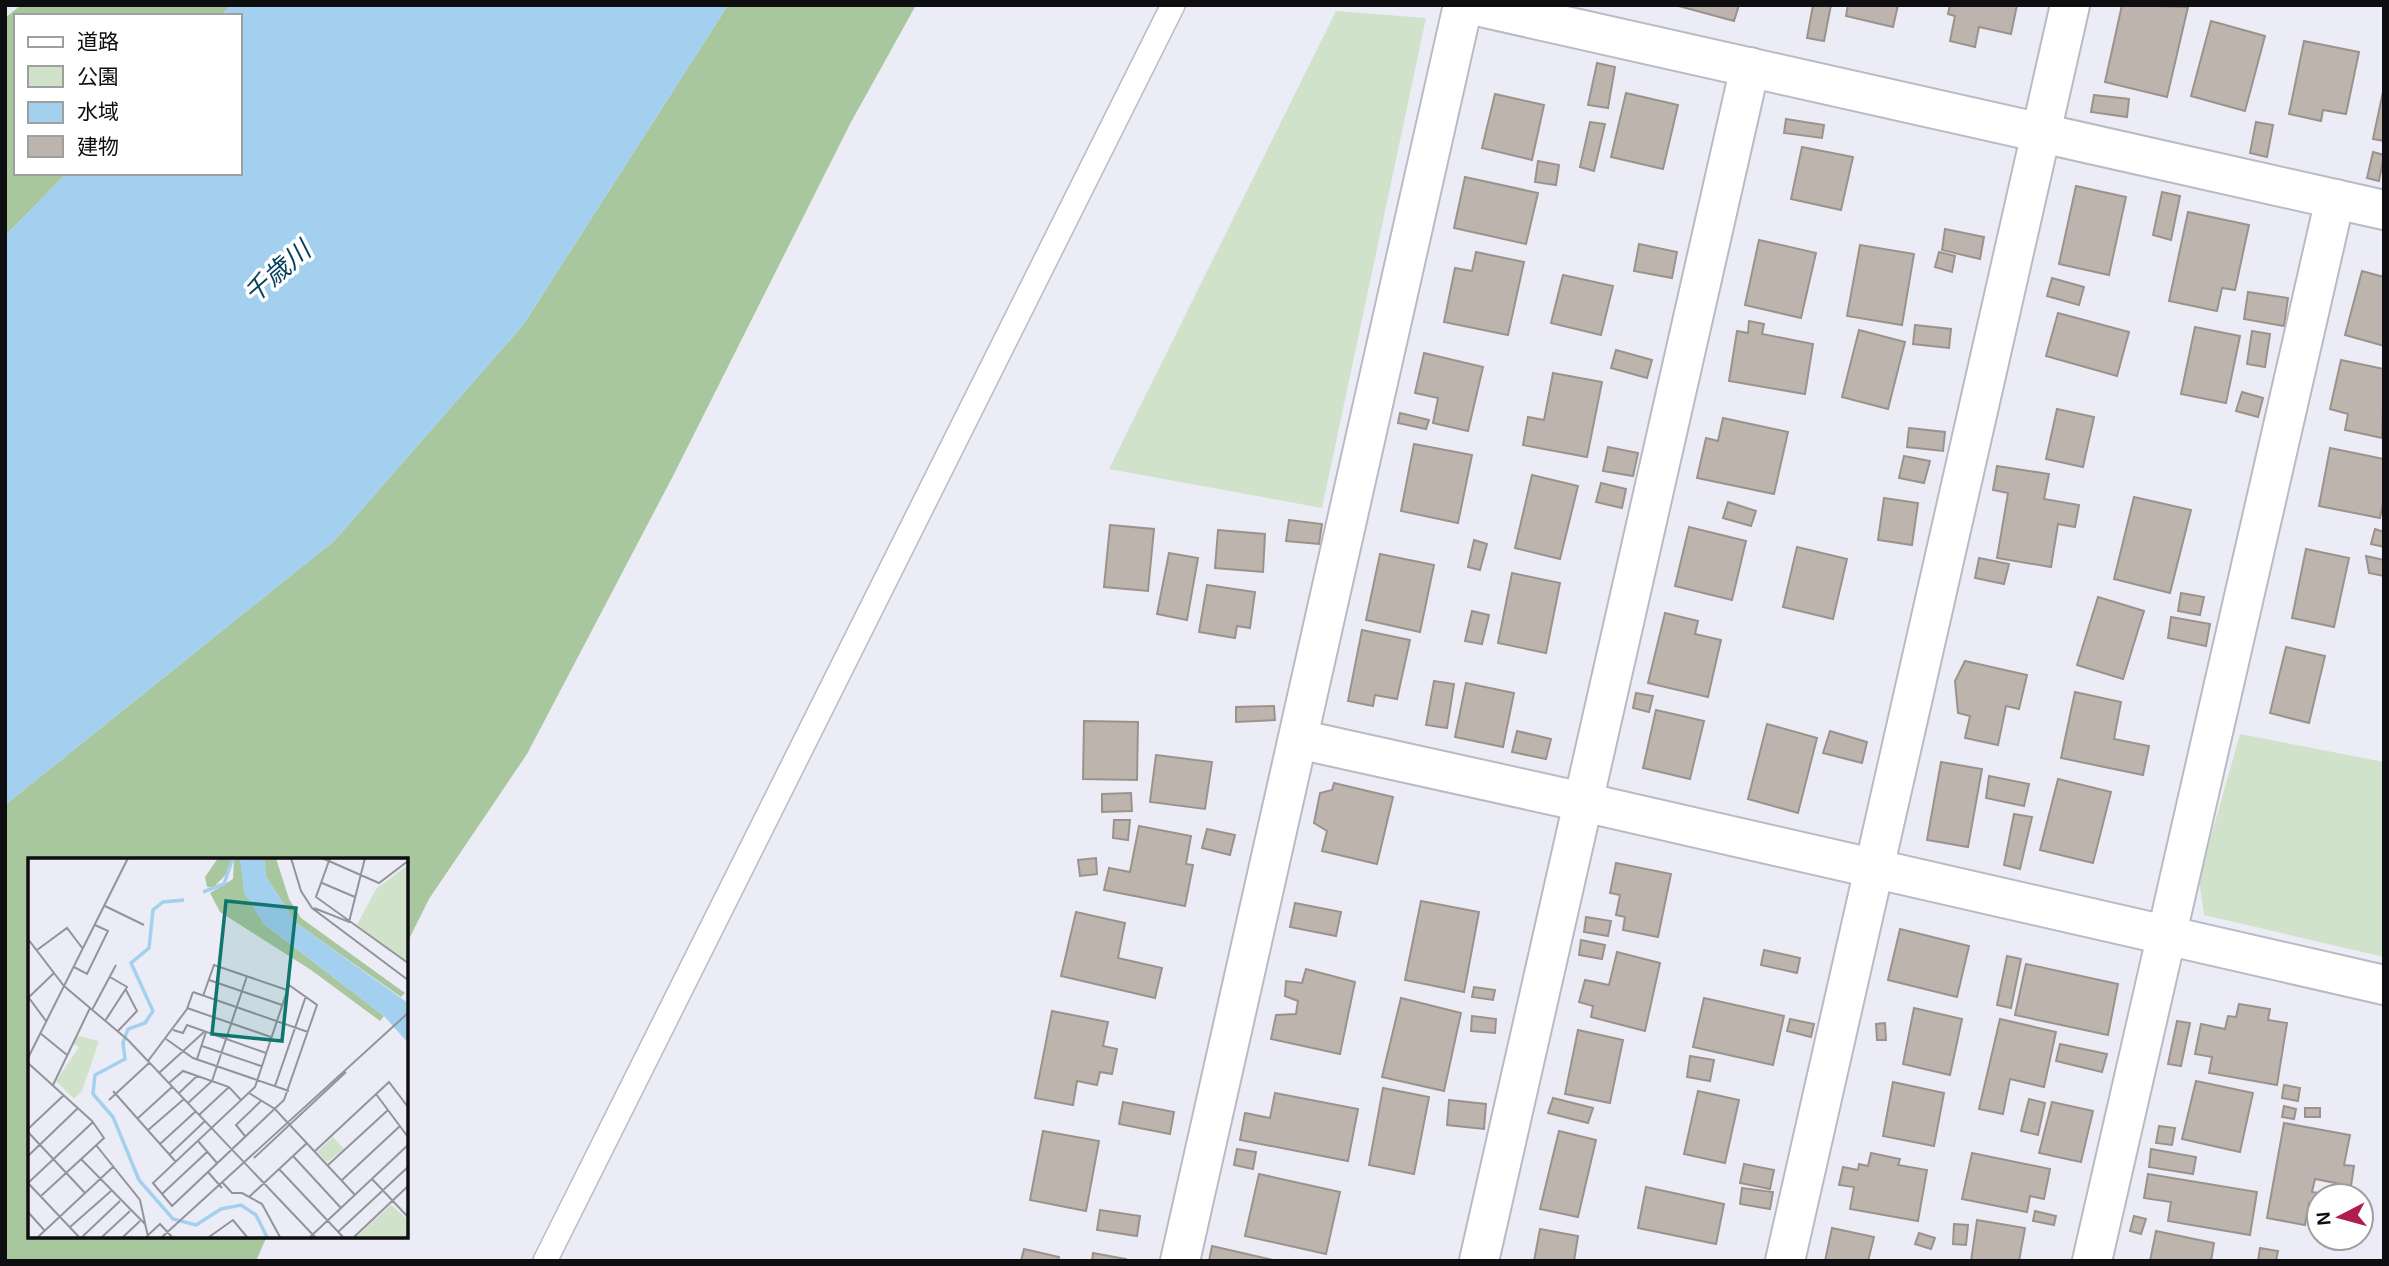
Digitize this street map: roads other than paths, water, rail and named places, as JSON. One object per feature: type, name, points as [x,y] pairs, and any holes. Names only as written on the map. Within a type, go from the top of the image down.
[{"type":"street","points":[[1180,1261],[1463,5]]},
{"type":"street","points":[[1472,5],[2384,210]]},
{"type":"street","points":[[1785,1261],[2070,5]]},
{"type":"street","points":[[1479,1261],[1750,67]]},
{"type":"street","points":[[2092,1261],[2335,198]]},
{"type":"street","points":[[1298,739],[2384,985]]},
{"type":"lane","points":[[545,1261],[1173,5]]},
{"type":"water","name":"千歳川","points":[[231,5],[728,5],[523,325],[334,541],[5,805],[5,236],[65,175],[242,175],[242,14],[223,14]]}]
